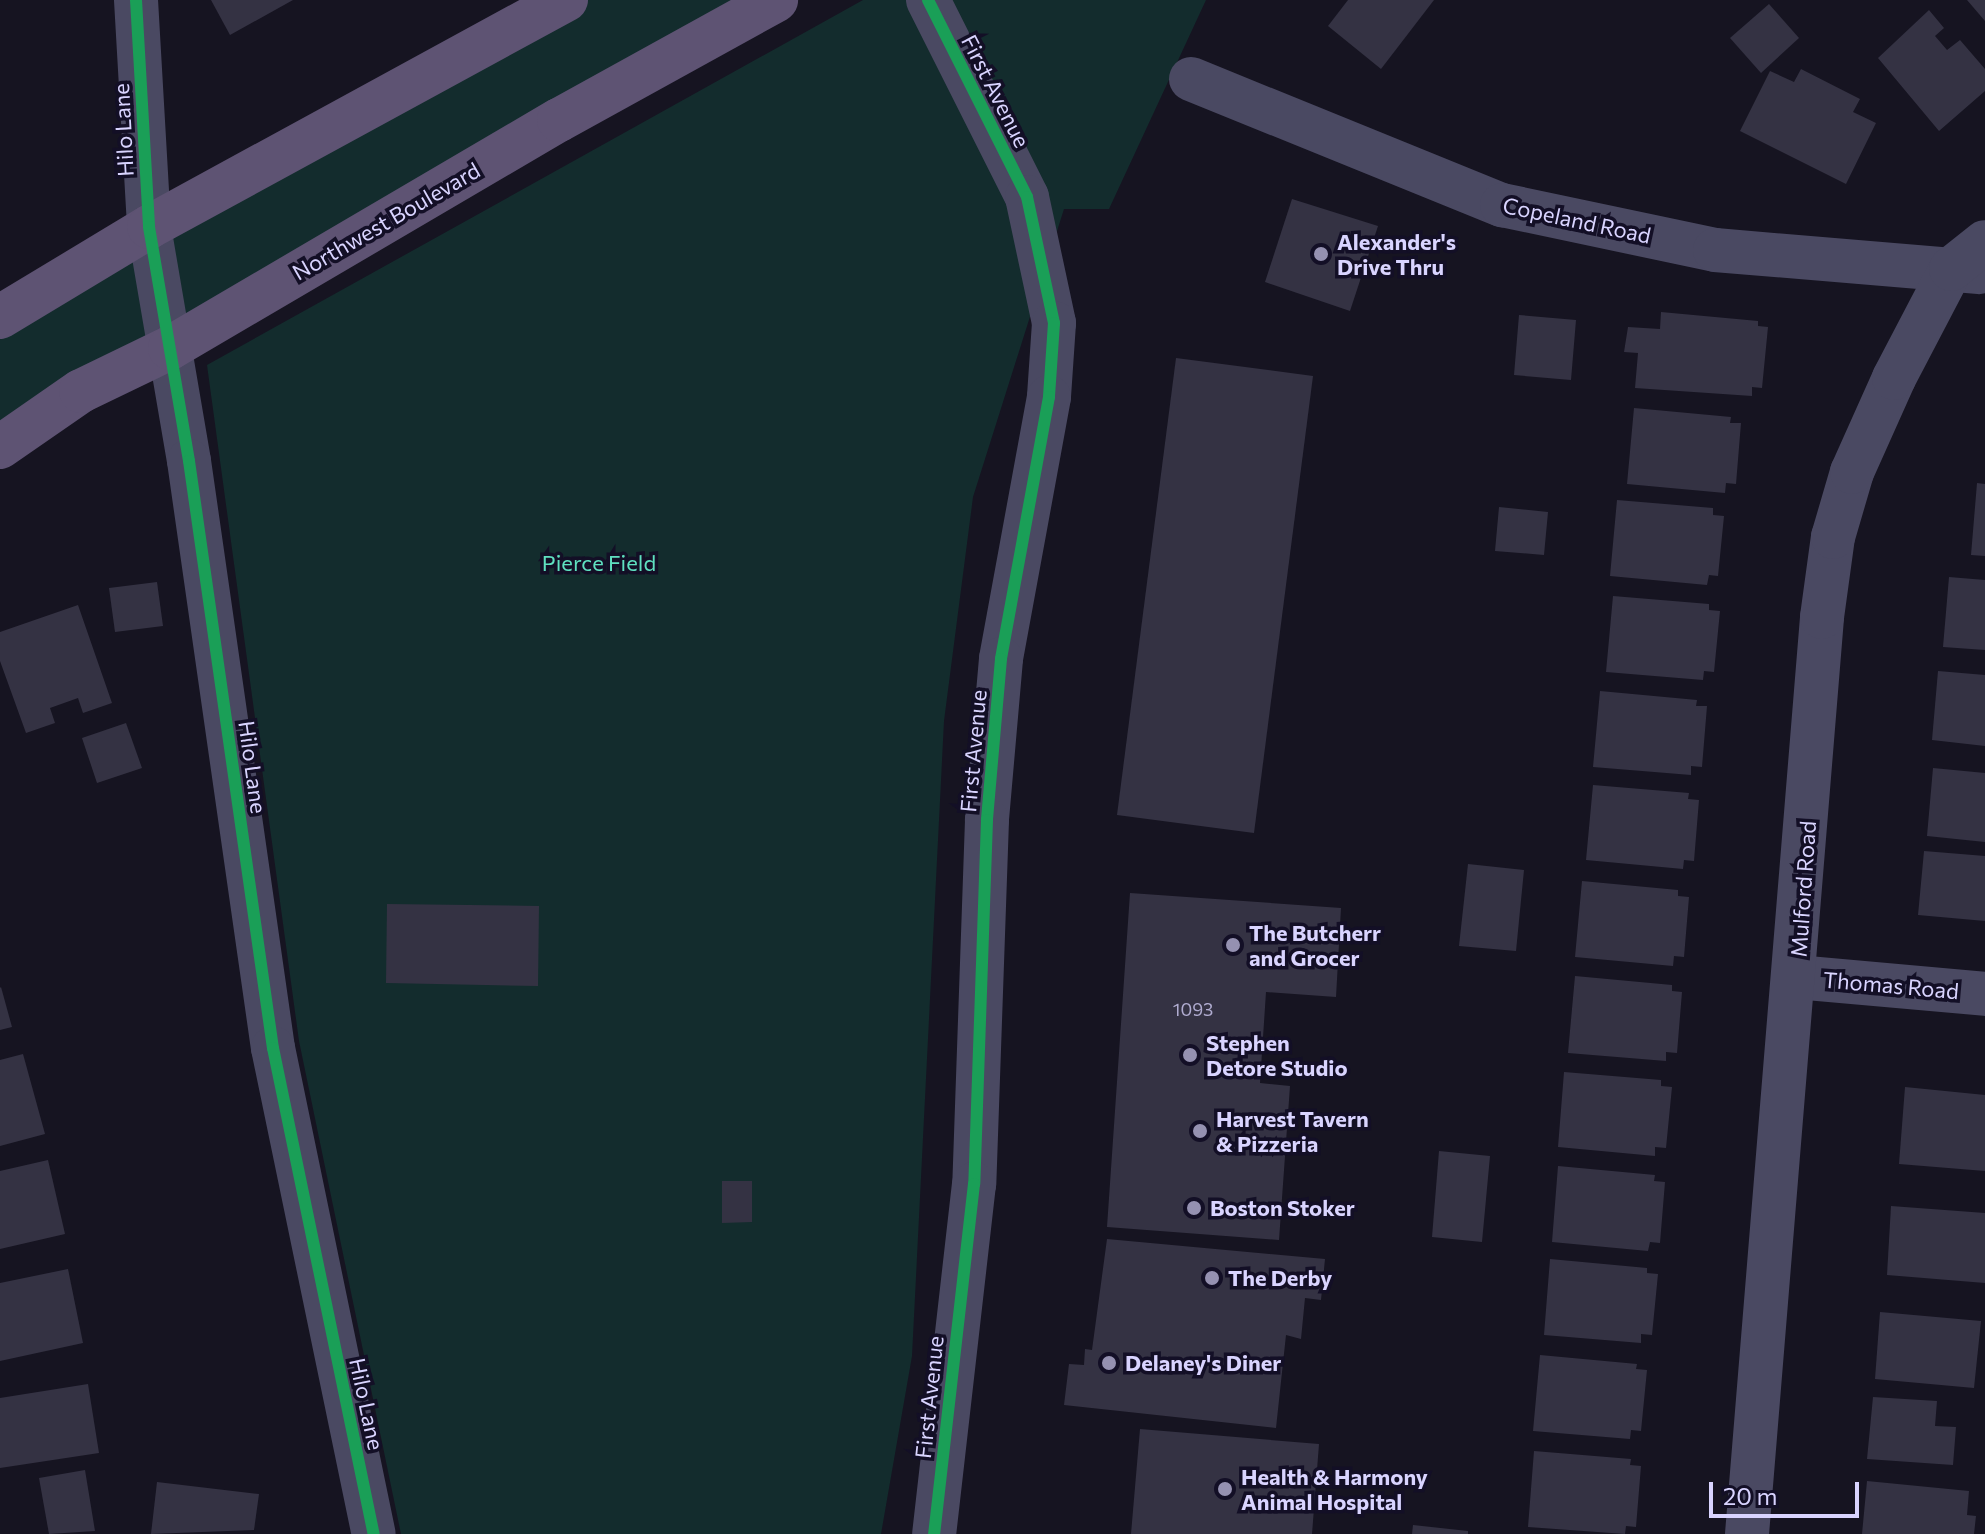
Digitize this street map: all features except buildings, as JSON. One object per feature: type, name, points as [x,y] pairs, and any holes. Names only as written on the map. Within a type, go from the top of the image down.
[{"type":"main road","points":[[0,317],[149,227],[566,0]]},
{"type":"main road","name":"Northwest Boulevard","points":[[0,447],[81,391],[170,348],[559,120],[776,0]]},
{"type":"street","name":"Hilo Lane","points":[[136,0],[149,227],[170,348],[273,1048],[374,1534]]},
{"type":"street","name":"First Avenue","points":[[928,0],[1027,197],[1054,323],[1049,397],[1001,659],[987,820],[974,1184],[934,1534]]},
{"type":"street","name":"Copeland Road","points":[[1191,79],[1502,205],[1715,250],[1968,271]]},
{"type":"street","points":[[1968,271],[1985,242]]},
{"type":"street","name":"Mulford Road","points":[[1747,1534],[1796,977],[1822,617],[1833,537],[1852,472],[1888,391],[1968,271]]},
{"type":"street","name":"Thomas Road","points":[[1796,977],[1985,994]]},
{"type":"green space","points":[[566,0],[776,0],[0,447],[0,317]]},
{"type":"green space","name":"Pierce Field","points":[[863,0],[1206,0],[1109,209],[1064,209],[973,497],[944,721],[912,1356],[881,1534],[401,1534],[299,1041],[207,365]]},
{"type":"cycle path","points":[[136,0],[149,227],[189,461],[273,1048],[374,1534]]},
{"type":"cycle path","points":[[928,0],[1027,197],[1054,323],[1049,397],[1001,659],[987,820],[974,1184],[934,1534]]},
{"type":"place","name":"Alexander's Drive Thru","points":[[1321,254]]},
{"type":"place","name":"The Butcherr and Grocer","points":[[1233,945]]},
{"type":"place","name":"Stephen Detore Studio","points":[[1190,1055]]},
{"type":"place","name":"Harvest Tavern & Pizzeria","points":[[1200,1131]]},
{"type":"place","name":"Boston Stoker","points":[[1194,1208]]},
{"type":"place","name":"The Derby","points":[[1212,1278]]},
{"type":"place","name":"Delaney's Diner","points":[[1109,1363]]},
{"type":"place","name":"Health & Harmony Animal Hospital","points":[[1225,1489]]}]
